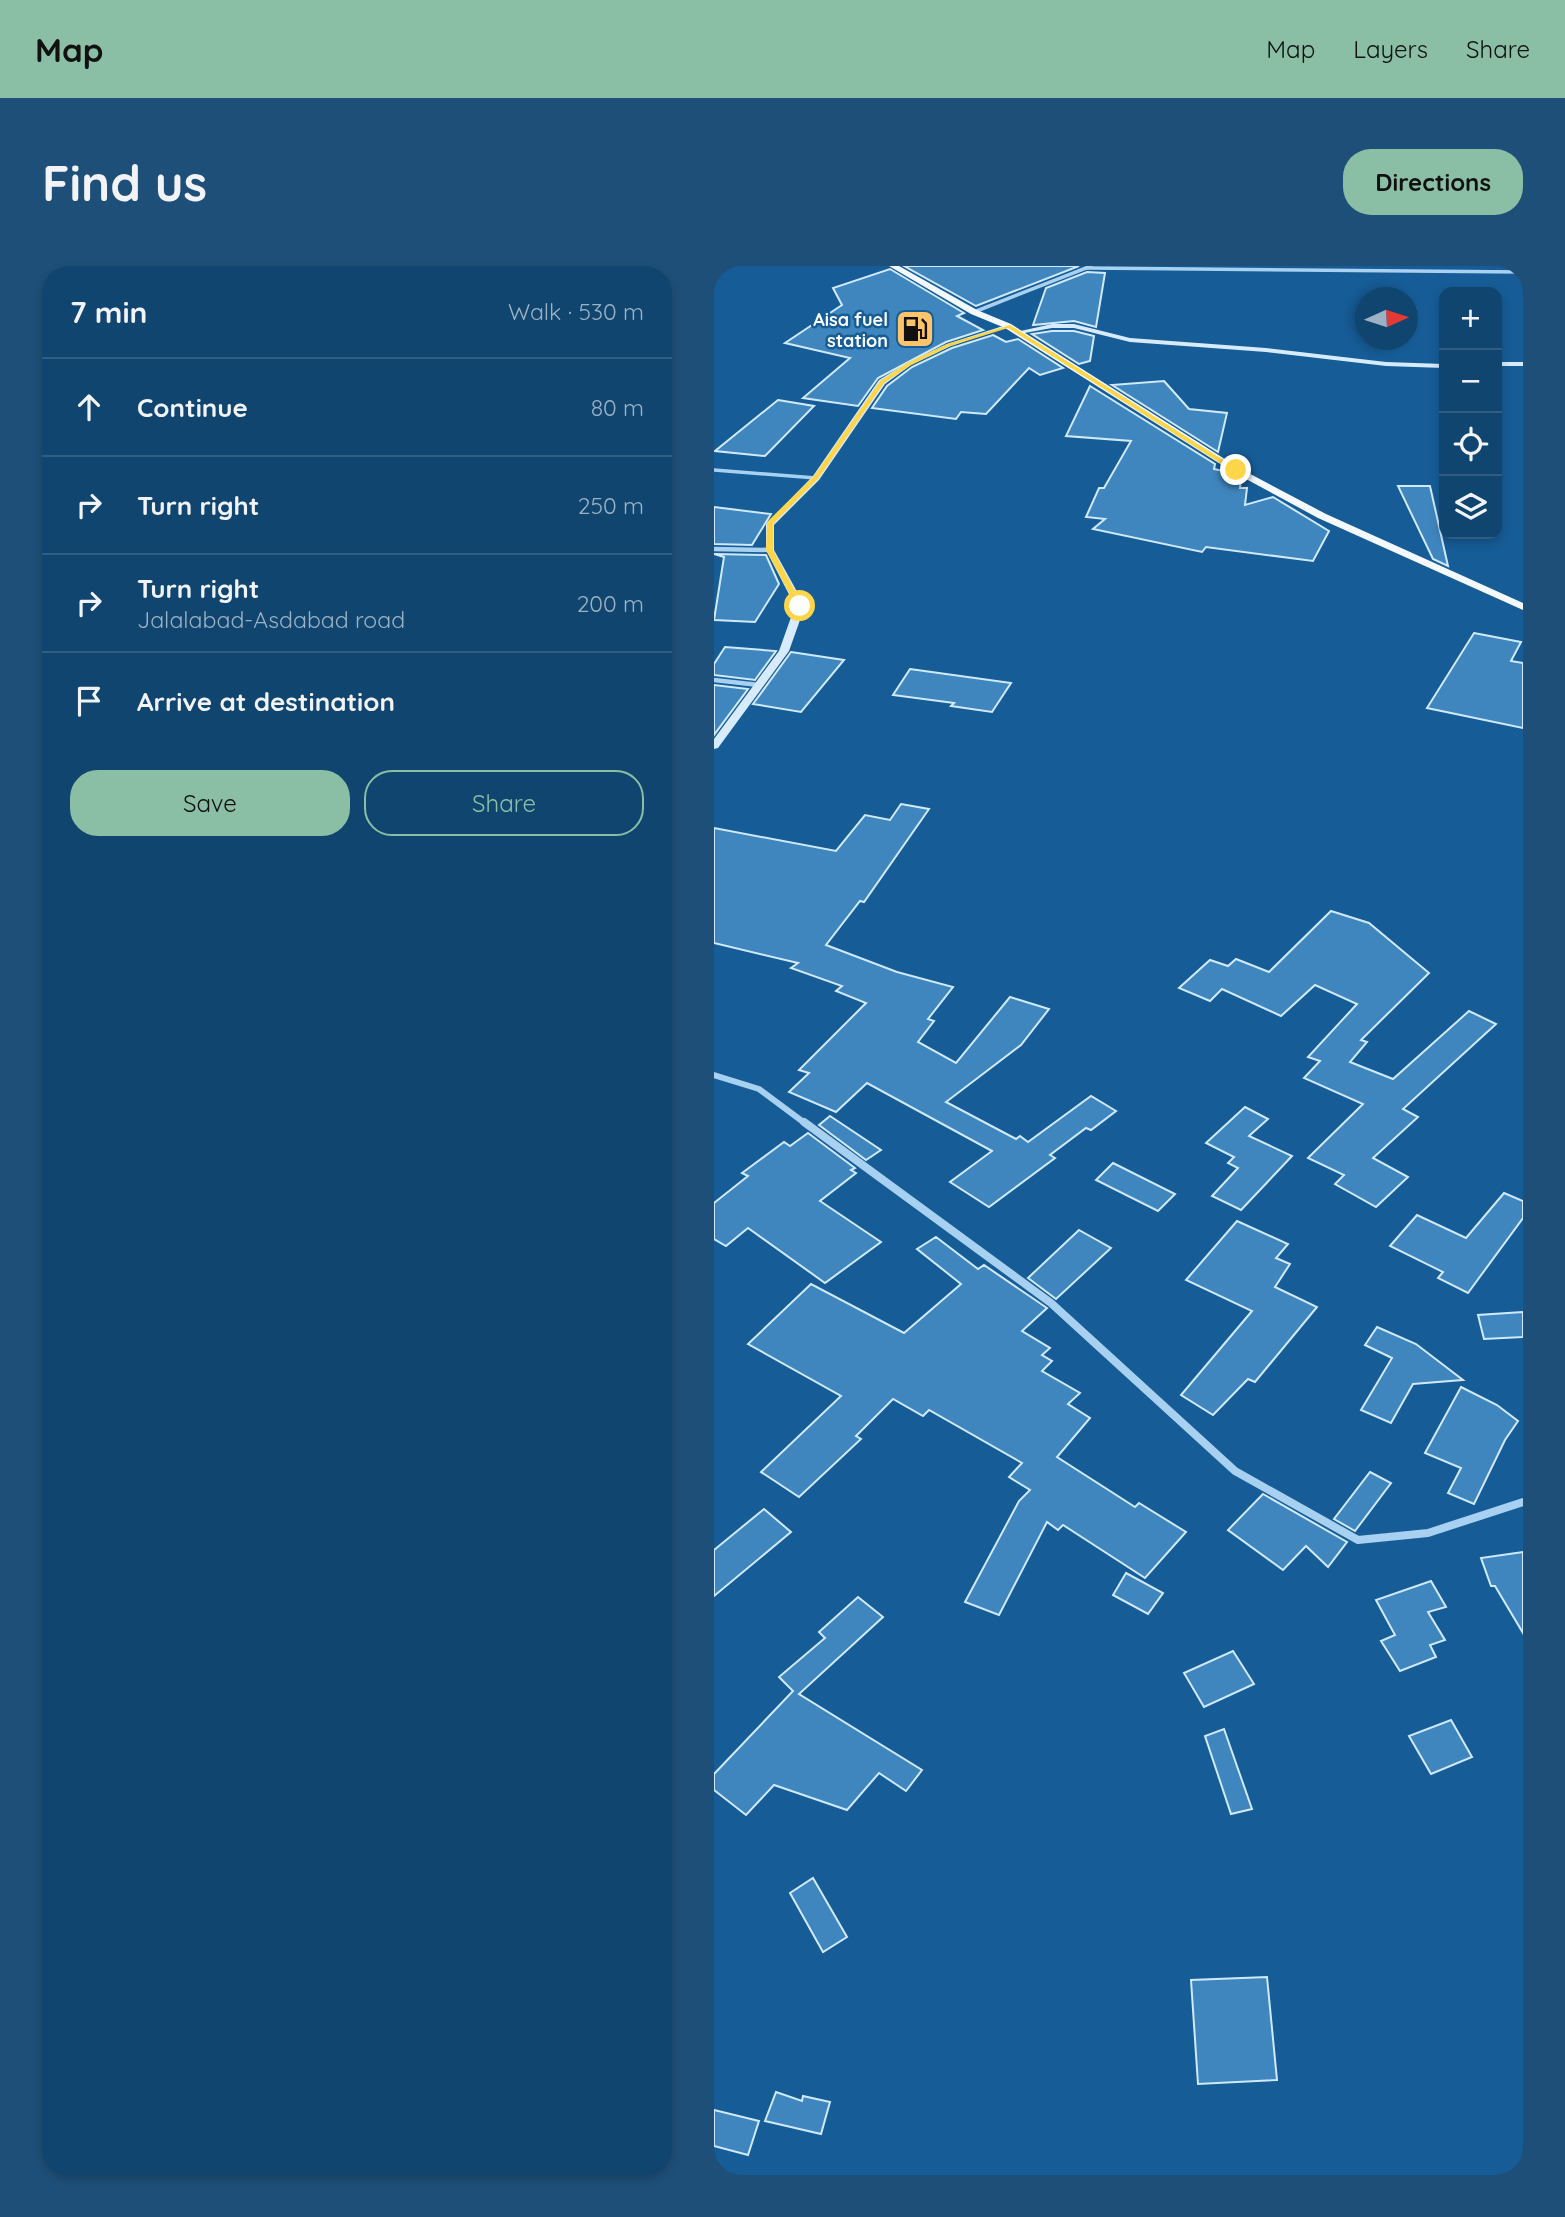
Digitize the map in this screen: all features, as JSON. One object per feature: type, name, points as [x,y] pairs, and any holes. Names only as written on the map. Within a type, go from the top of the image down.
[{"type":"main road","points":[[893,266],[974,312],[1008,326],[1236,470],[1322,516],[1523,607]]},
{"type":"street","points":[[974,312],[1089,267],[1523,272]]},
{"type":"street","points":[[714,746],[784,651],[800,606],[770,550],[770,524],[816,478],[882,382],[909,364],[948,345],[1008,326]]},
{"type":"street","points":[[1018,332],[1052,326],[1074,326],[1130,340],[1266,350],[1386,364],[1439,366]]},
{"type":"street","points":[[1502,364],[1523,364]]},
{"type":"street","points":[[714,470],[765,477],[816,478]]},
{"type":"street","points":[[714,549],[770,550]]},
{"type":"street","points":[[714,680],[759,685]]},
{"type":"street","points":[[714,1075],[760,1089],[1051,1303],[1235,1471],[1358,1540],[1428,1533],[1523,1502]]},
{"type":"building","points":[[904,266],[1079,266],[976,306]]},
{"type":"building","points":[[890,269],[964,313],[957,316],[983,330],[946,342],[878,378],[858,406],[803,398],[850,358],[785,343],[842,305],[833,288]]},
{"type":"building","points":[[1087,272],[1105,273],[1096,327],[1074,321],[1033,325],[1046,288]]},
{"type":"building","points":[[1074,331],[1094,336],[1090,361],[1079,364],[1032,334]]},
{"type":"building","points":[[993,335],[1006,342],[1018,339],[1063,368],[1040,375],[1029,368],[986,414],[961,412],[956,419],[872,408],[887,386],[912,367],[952,348]]},
{"type":"building","points":[[1164,381],[1189,409],[1227,413],[1218,452],[1112,385]]},
{"type":"building","points":[[1090,386],[1215,464],[1214,469],[1228,472],[1229,479],[1241,479],[1240,488],[1247,488],[1245,505],[1273,497],[1329,531],[1313,561],[1206,547],[1202,552],[1093,529],[1105,519],[1086,517],[1099,488],[1104,488],[1131,441],[1066,436]]},
{"type":"building","points":[[778,400],[814,406],[765,456],[715,451]]},
{"type":"building","points":[[1398,486],[1430,486],[1439,526],[1439,539],[1442,539],[1448,566],[1433,559]]},
{"type":"building","points":[[714,507],[771,514],[752,545],[714,544]]},
{"type":"building","points":[[714,554],[766,555],[779,584],[755,622],[714,620],[724,557]]},
{"type":"building","points":[[1474,633],[1521,642],[1511,661],[1523,663],[1523,728],[1427,708]]},
{"type":"building","points":[[725,647],[776,651],[755,680],[714,675],[714,664]]},
{"type":"building","points":[[791,652],[844,660],[801,712],[753,704]]},
{"type":"building","points":[[910,669],[1011,683],[992,712],[951,706],[954,703],[893,695]]},
{"type":"building","points":[[714,685],[748,689],[714,735]]},
{"type":"building","points":[[901,804],[929,809],[864,902],[860,901],[826,945],[897,972],[953,987],[928,1019],[934,1021],[918,1042],[956,1063],[1010,997],[1049,1009],[1021,1045],[946,1102],[1016,1139],[1020,1136],[1028,1142],[1091,1096],[1116,1111],[1091,1130],[1086,1128],[1050,1155],[1055,1158],[989,1207],[950,1182],[992,1151],[867,1083],[836,1112],[789,1092],[809,1073],[799,1070],[866,1003],[836,991],[842,986],[791,968],[798,963],[714,943],[714,828],[836,851],[865,815],[890,820]]},
{"type":"building","points":[[1331,911],[1369,923],[1429,973],[1361,1040],[1367,1042],[1350,1062],[1393,1079],[1469,1011],[1496,1024],[1403,1109],[1418,1117],[1373,1158],[1408,1177],[1376,1207],[1335,1184],[1344,1175],[1308,1158],[1363,1104],[1304,1078],[1320,1061],[1308,1057],[1357,1004],[1315,985],[1281,1016],[1222,989],[1210,1001],[1179,988],[1210,960],[1228,966],[1236,959],[1269,972]]},
{"type":"building","points":[[1245,1107],[1268,1119],[1249,1136],[1292,1156],[1241,1210],[1212,1196],[1238,1168],[1228,1163],[1234,1157],[1206,1143]]},
{"type":"building","points":[[830,1116],[881,1150],[866,1160],[819,1125]]},
{"type":"building","points":[[808,1133],[855,1168],[851,1170],[856,1173],[820,1201],[881,1242],[825,1283],[748,1228],[726,1246],[714,1239],[714,1203],[748,1176],[742,1173],[784,1142],[790,1146]]},
{"type":"building","points":[[1113,1163],[1175,1194],[1158,1211],[1096,1180]]},
{"type":"building","points":[[1504,1193],[1523,1201],[1523,1218],[1468,1293],[1438,1278],[1443,1272],[1390,1246],[1417,1215],[1466,1238]]},
{"type":"building","points":[[1237,1221],[1288,1244],[1276,1258],[1290,1264],[1275,1287],[1317,1307],[1255,1382],[1248,1379],[1213,1415],[1181,1395],[1252,1311],[1186,1280]]},
{"type":"building","points":[[1079,1230],[1111,1248],[1056,1299],[1028,1278]]},
{"type":"building","points":[[936,1237],[978,1269],[984,1265],[1047,1308],[1022,1331],[1050,1348],[1042,1355],[1052,1361],[1042,1371],[1080,1393],[1068,1404],[1090,1418],[1057,1457],[1135,1507],[1139,1503],[1186,1532],[1145,1578],[1063,1525],[1058,1530],[1047,1522],[999,1615],[965,1602],[1019,1501],[1030,1490],[1009,1477],[1022,1463],[929,1410],[923,1416],[893,1399],[856,1436],[861,1439],[799,1497],[761,1472],[841,1396],[748,1344],[811,1284],[904,1333],[961,1284],[917,1249]]},
{"type":"building","points":[[1523,1312],[1523,1337],[1484,1339],[1478,1315]]},
{"type":"building","points":[[1377,1327],[1416,1344],[1463,1380],[1413,1384],[1391,1423],[1361,1410],[1392,1358],[1365,1345]]},
{"type":"building","points":[[1461,1387],[1497,1405],[1518,1421],[1505,1440],[1474,1504],[1448,1493],[1461,1468],[1425,1453]]},
{"type":"building","points":[[1370,1472],[1391,1483],[1355,1531],[1334,1519]]},
{"type":"building","points":[[1263,1494],[1347,1542],[1328,1567],[1306,1546],[1283,1570],[1228,1530]]},
{"type":"building","points":[[764,1509],[791,1532],[714,1596],[714,1550]]},
{"type":"building","points":[[1523,1552],[1523,1633],[1495,1586],[1491,1586],[1481,1558]]},
{"type":"building","points":[[1126,1573],[1163,1593],[1148,1614],[1113,1595]]},
{"type":"building","points":[[1431,1581],[1446,1607],[1428,1612],[1445,1640],[1430,1645],[1436,1657],[1400,1671],[1381,1641],[1395,1635],[1376,1600]]},
{"type":"building","points":[[858,1597],[883,1617],[799,1694],[922,1770],[906,1791],[879,1773],[847,1810],[774,1785],[746,1815],[714,1790],[714,1774],[793,1691],[779,1677],[825,1638],[819,1632]]},
{"type":"building","points":[[1233,1651],[1254,1684],[1204,1707],[1184,1673]]},
{"type":"building","points":[[1451,1720],[1472,1757],[1431,1774],[1409,1736]]},
{"type":"building","points":[[1224,1729],[1252,1809],[1231,1814],[1205,1736]]},
{"type":"building","points":[[813,1878],[847,1937],[823,1952],[790,1893]]},
{"type":"building","points":[[1267,1977],[1277,2080],[1198,2084],[1191,1980]]},
{"type":"building","points":[[776,2092],[802,2101],[803,2096],[830,2102],[821,2134],[765,2121]]},
{"type":"building","points":[[714,2110],[759,2121],[748,2155],[714,2146]]},
{"type":"place","name":"Aisa fuel station","points":[[915,329]]},
{"type":"route","points":[[800,606],[770,550],[770,524],[816,478],[882,382],[909,364],[948,345],[1008,326],[1236,470]]}]
